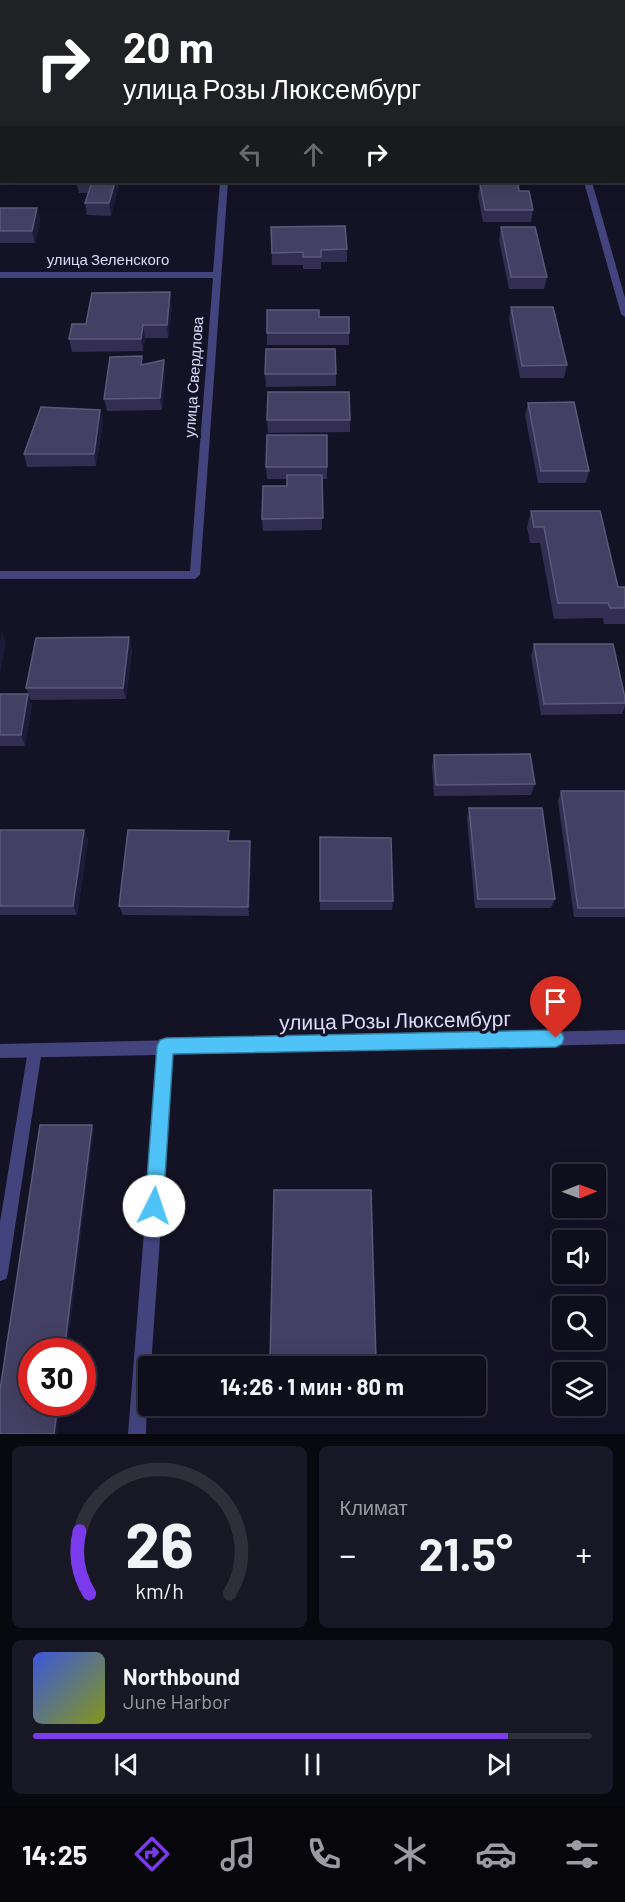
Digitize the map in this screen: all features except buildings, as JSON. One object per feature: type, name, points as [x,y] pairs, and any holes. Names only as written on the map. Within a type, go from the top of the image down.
[{"type":"street","name":"улица Свердлова","points":[[0,575],[195,575],[224,183]]},
{"type":"street","points":[[588,183],[625,314]]},
{"type":"street","name":"улица Зеленского","points":[[0,274],[217,275]]},
{"type":"street","name":"улица Розы Люксембург","points":[[0,1051],[625,1037]]},
{"type":"street","points":[[137,1434],[166,1046]]},
{"type":"street","points":[[0,1273],[3,1238],[35,1050]]},
{"type":"route","points":[[154,1206],[166,1046],[556,1038]]}]
